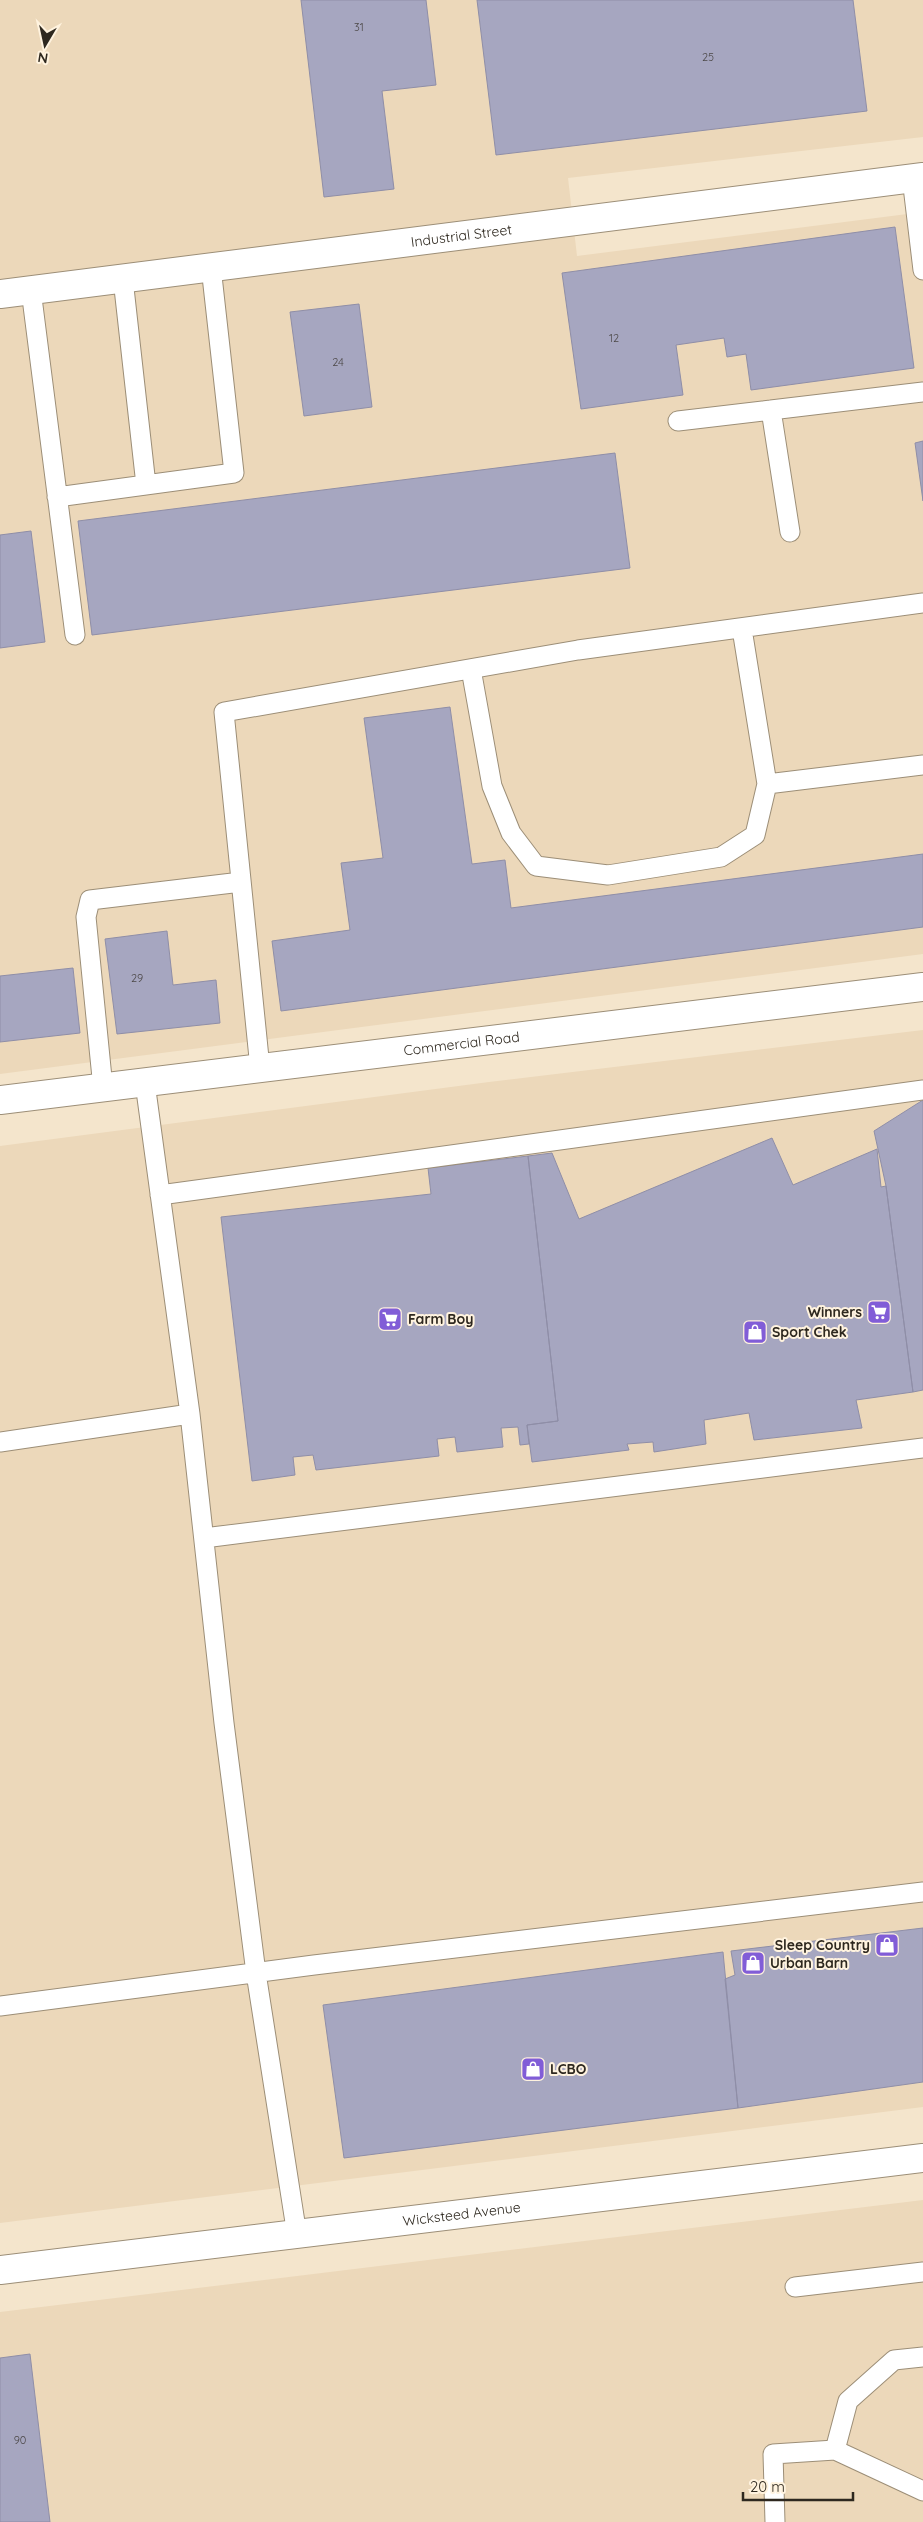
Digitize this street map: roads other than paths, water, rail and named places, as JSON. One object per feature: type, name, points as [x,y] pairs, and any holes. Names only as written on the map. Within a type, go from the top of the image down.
[{"type":"street","name":"Industrial Street","points":[[0,294],[918,178]]},
{"type":"street","name":"Commercial Road","points":[[0,1100],[923,987]]},
{"type":"street","name":"Wicksteed Avenue","points":[[0,2270],[923,2158]]},
{"type":"lane","points":[[918,178],[923,270]]},
{"type":"lane","points":[[57,497],[234,473],[211,268]]},
{"type":"lane","points":[[123,279],[146,485]]},
{"type":"lane","points":[[30,290],[75,635]]},
{"type":"lane","points":[[678,421],[923,392]]},
{"type":"lane","points":[[771,410],[790,532]]},
{"type":"lane","points":[[260,1068],[224,712],[578,650],[742,629],[923,602]]},
{"type":"lane","points":[[471,669],[492,786],[511,833],[536,866],[608,875],[721,857],[755,835],[767,784],[742,629]]},
{"type":"lane","points":[[767,784],[923,765]]},
{"type":"lane","points":[[103,1088],[86,917],[90,900],[242,882]]},
{"type":"lane","points":[[145,1083],[190,1414],[224,1723],[256,1973],[297,2235]]},
{"type":"lane","points":[[160,1195],[923,1090]]},
{"type":"lane","points":[[0,1442],[190,1414]]},
{"type":"lane","points":[[204,1538],[923,1448]]},
{"type":"lane","points":[[0,2006],[923,1892]]},
{"type":"lane","points":[[795,2287],[923,2272]]},
{"type":"lane","points":[[835,2450],[848,2401],[894,2360],[923,2357]]},
{"type":"lane","points":[[776,2522],[773,2454],[835,2450],[923,2491]]},
{"type":"place","name":"Winners","points":[[879,1312]]},
{"type":"place","name":"Farm Boy","points":[[390,1319]]},
{"type":"place","name":"Sport Chek","points":[[755,1332]]},
{"type":"place","name":"Sleep Country","points":[[887,1945]]},
{"type":"place","name":"Urban Barn","points":[[753,1963]]},
{"type":"place","name":"LCBO","points":[[533,2069]]}]
